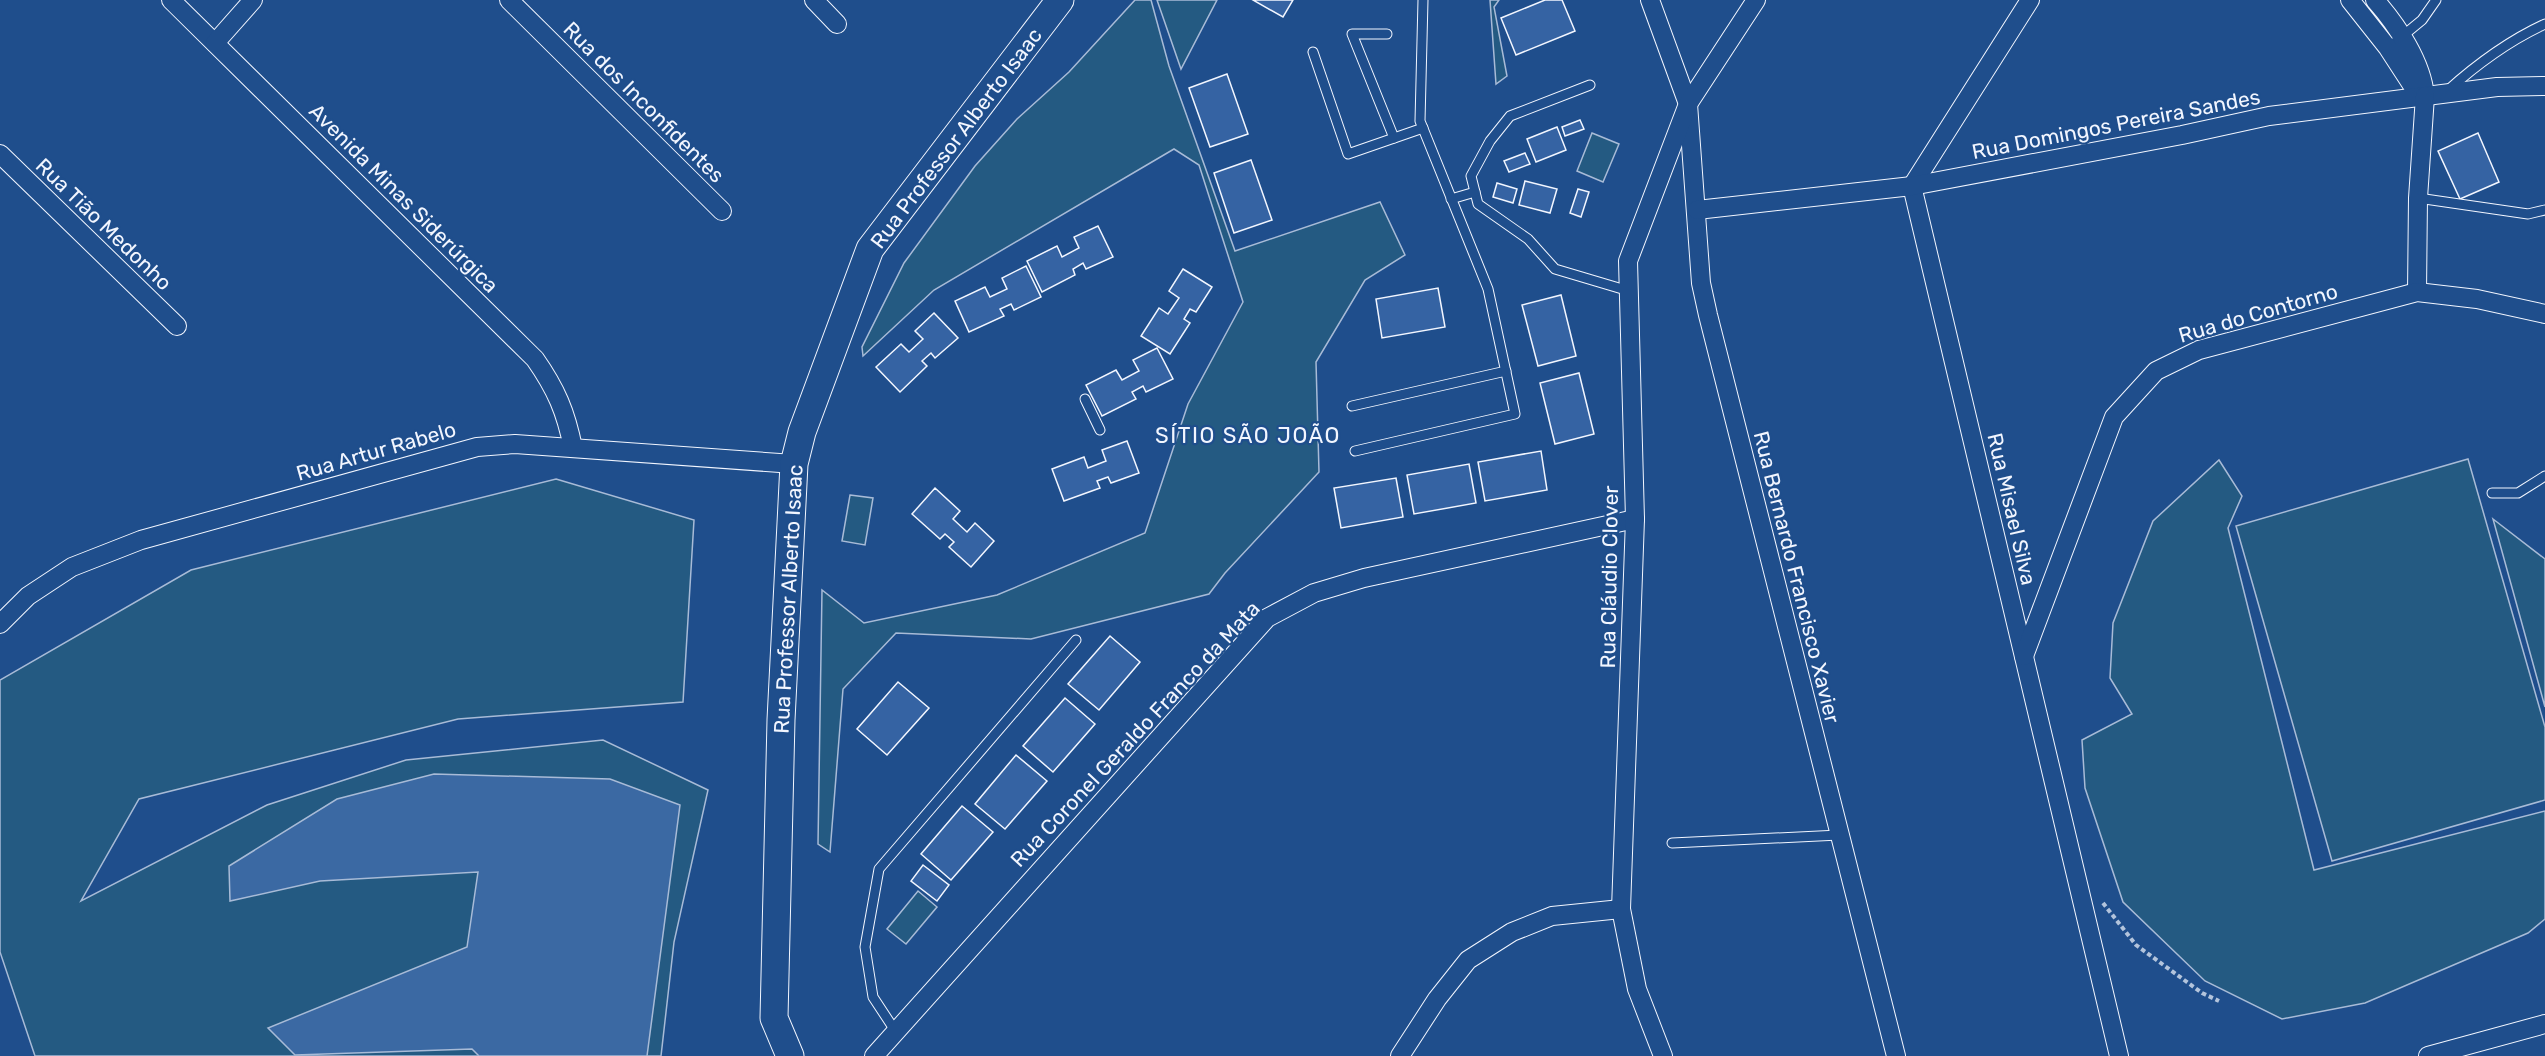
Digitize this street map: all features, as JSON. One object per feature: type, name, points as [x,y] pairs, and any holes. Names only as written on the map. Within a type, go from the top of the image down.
[{"type":"main road","name":"Rua Professor Alberto Isaac","points":[[790,1056],[774,1018],[781,720],[794,464],[802,432],[870,249],[1060,0]]},
{"type":"street","name":"Avenida Minas Siderúrgica","points":[[171,0],[535,359],[550,381],[568,418],[573,448]]},
{"type":"street","points":[[215,43],[253,0]]},
{"type":"street","name":"Rua dos Inconfidentes","points":[[509,0],[722,211]]},
{"type":"street","points":[[814,0],[837,24]]},
{"type":"street","name":"Rua Bernardo Francisco Xavier","points":[[1650,0],[1688,104],[1701,282],[1708,315],[1896,1056]]},
{"type":"street","name":"Rua Cláudio Clover","points":[[1663,1056],[1637,989],[1621,909],[1635,519],[1628,261],[1688,104],[1756,0]]},
{"type":"street","points":[[1912,186],[2030,0]]},
{"type":"street","points":[[2350,0],[2395,43]]},
{"type":"street","points":[[2375,0],[2414,88],[2425,96],[2418,198],[2417,292]]},
{"type":"street","name":"Rua Domingos Pereira Sandes","points":[[1697,210],[1912,186],[2182,135],[2269,116],[2497,87],[2545,86]]},
{"type":"street","name":"Rua Tião Medonho","points":[[0,154],[177,326]]},
{"type":"street","name":"Rua Misael Silva","points":[[1912,186],[2119,1056]]},
{"type":"street","name":"Rua do Contorno","points":[[2024,656],[2114,417],[2156,370],[2199,350],[2417,292],[2477,299],[2545,314]]},
{"type":"street","name":"Rua Artur Rabelo","points":[[0,624],[28,596],[72,567],[141,540],[477,447],[514,444],[794,464]]},
{"type":"street","name":"Rua Coronel Geraldo Franco da Mata","points":[[874,1056],[1267,618],[1314,593],[1364,578],[1635,519]]},
{"type":"street","points":[[1400,1056],[1437,999],[1468,960],[1512,932],[1552,916],[1621,909]]},
{"type":"street","points":[[2428,1056],[2545,1024]]},
{"type":"lane","points":[[1355,451],[1515,414],[1488,289],[1420,122],[1423,0]]},
{"type":"lane","points":[[2395,43],[2422,20],[2436,0]]},
{"type":"lane","points":[[2445,93],[2483,60],[2517,37],[2545,24]]},
{"type":"lane","points":[[1388,34],[1352,34],[1394,138]]},
{"type":"lane","points":[[1313,52],[1348,154],[1423,128]]},
{"type":"lane","points":[[1590,85],[1510,116],[1490,141],[1471,176],[1478,204],[1528,239],[1555,269],[1629,291]]},
{"type":"lane","points":[[1451,199],[1475,192]]},
{"type":"lane","points":[[2418,198],[2528,214],[2545,210]]},
{"type":"lane","points":[[1352,406],[1506,371]]},
{"type":"lane","points":[[1085,399],[1100,430]]},
{"type":"lane","points":[[2492,494],[2518,493],[2545,476]]},
{"type":"lane","points":[[896,1032],[873,997],[865,946],[879,869],[1076,640]]},
{"type":"lane","points":[[1672,843],[1839,835]]},
{"type":"path","points":[[2101,900],[2136,945],[2202,993],[2219,1001]]},
{"type":"shaded area","points":[[1135,0],[1151,0],[1169,66],[1235,251],[1380,202],[1405,255],[1365,280],[1316,362],[1319,472],[1225,573],[1209,594],[1031,639],[896,633],[843,689],[830,852],[818,844],[822,590],[864,623],[997,595],[1145,533],[1188,404],[1243,302],[1199,165],[1174,149],[934,290],[863,356],[862,347],[904,263],[975,166],[1017,119],[1069,72]]},
{"type":"shaded area","points":[[1157,0],[1217,0],[1181,69]]},
{"type":"shaded area","points":[[1490,0],[1499,0],[1494,7],[1507,76],[1496,84]]},
{"type":"shaded area","points":[[1592,133],[1619,144],[1603,182],[1577,171]]},
{"type":"shaded area","points":[[2468,459],[2545,727],[2545,800],[2332,861],[2236,526]]},
{"type":"shaded area","points":[[2219,460],[2242,496],[2228,528],[2314,870],[2545,811],[2545,919],[2528,933],[2365,1003],[2282,1019],[2205,981],[2123,902],[2085,788],[2082,740],[2132,714],[2110,678],[2113,623],[2153,521]]},
{"type":"shaded area","points":[[556,479],[694,520],[683,702],[458,719],[139,799],[81,901],[267,805],[406,760],[603,740],[708,790],[674,942],[661,1056],[35,1056],[0,952],[0,680],[191,570]]},
{"type":"shaded area","points":[[850,495],[873,498],[865,545],[842,541]]},
{"type":"shaded area","points":[[2493,519],[2545,559],[2545,707]]},
{"type":"shaded area","points":[[434,774],[610,779],[680,805],[647,1056],[479,1056],[472,1049],[295,1055],[268,1028],[467,947],[478,872],[320,881],[230,901],[229,866],[337,799]]},
{"type":"shaded area","points":[[918,891],[937,907],[906,944],[887,929]]},
{"type":"building","points":[[1253,0],[1293,0],[1283,17]]},
{"type":"building","points":[[1545,0],[1562,0],[1575,31],[1516,55],[1501,18]]},
{"type":"building","points":[[1227,74],[1248,134],[1210,147],[1189,88]]},
{"type":"building","points":[[1580,120],[1584,129],[1565,136],[1562,127]]},
{"type":"building","points":[[1557,127],[1566,150],[1536,162],[1527,139]]},
{"type":"building","points":[[2478,133],[2499,182],[2460,199],[2438,151]]},
{"type":"building","points":[[1525,153],[1530,164],[1509,172],[1504,161]]},
{"type":"building","points":[[1251,160],[1272,220],[1234,233],[1214,173]]},
{"type":"building","points":[[1525,181],[1557,189],[1550,213],[1519,205]]},
{"type":"building","points":[[1497,183],[1517,189],[1513,203],[1493,197]]},
{"type":"building","points":[[1578,189],[1589,192],[1581,217],[1570,213]]},
{"type":"building","points":[[1098,226],[1113,257],[1086,269],[1083,263],[1073,269],[1075,275],[1042,292],[1027,261],[1057,246],[1062,257],[1079,248],[1074,237]]},
{"type":"building","points":[[1026,266],[1041,297],[1014,310],[1011,304],[1000,309],[1004,316],[969,332],[955,301],[985,287],[990,297],[1007,289],[1002,278]]},
{"type":"building","points":[[1183,269],[1212,287],[1196,312],[1190,309],[1184,319],[1190,323],[1170,354],[1141,336],[1159,308],[1168,314],[1179,298],[1169,291]]},
{"type":"building","points":[[1438,288],[1445,327],[1382,338],[1376,299]]},
{"type":"building","points":[[1561,295],[1576,356],[1538,366],[1522,305]]},
{"type":"building","points":[[934,313],[958,338],[935,358],[931,353],[922,361],[927,366],[900,392],[876,367],[901,344],[909,352],[923,339],[915,331]]},
{"type":"building","points":[[1157,348],[1173,379],[1146,392],[1143,386],[1132,392],[1136,399],[1102,416],[1086,385],[1116,370],[1122,380],[1139,371],[1133,360]]},
{"type":"building","points":[[1579,373],[1594,434],[1555,444],[1540,383]]},
{"type":"building","points":[[1127,441],[1139,473],[1111,483],[1108,477],[1097,481],[1100,488],[1064,501],[1052,469],[1084,457],[1088,468],[1106,461],[1102,450]]},
{"type":"building","points":[[1541,451],[1547,490],[1485,501],[1478,462]]},
{"type":"building","points":[[1469,464],[1476,503],[1414,514],[1407,475]]},
{"type":"building","points":[[1396,478],[1403,517],[1341,528],[1334,488]]},
{"type":"building","points":[[935,488],[960,511],[953,519],[967,532],[975,523],[994,541],[971,567],[949,547],[954,542],[945,534],[940,539],[912,514]]},
{"type":"building","points":[[1110,636],[1140,662],[1099,710],[1068,684]]},
{"type":"building","points":[[898,682],[929,708],[887,755],[857,729]]},
{"type":"building","points":[[1065,698],[1095,724],[1053,772],[1023,746]]},
{"type":"building","points":[[1016,755],[1047,781],[1005,829],[975,804]]},
{"type":"building","points":[[962,806],[993,832],[951,880],[921,854]]},
{"type":"building","points":[[923,865],[949,885],[937,901],[911,881]]},
{"type":"district","name":"SÍTIO SÃO JOÃO","points":[[1248,435]]}]
